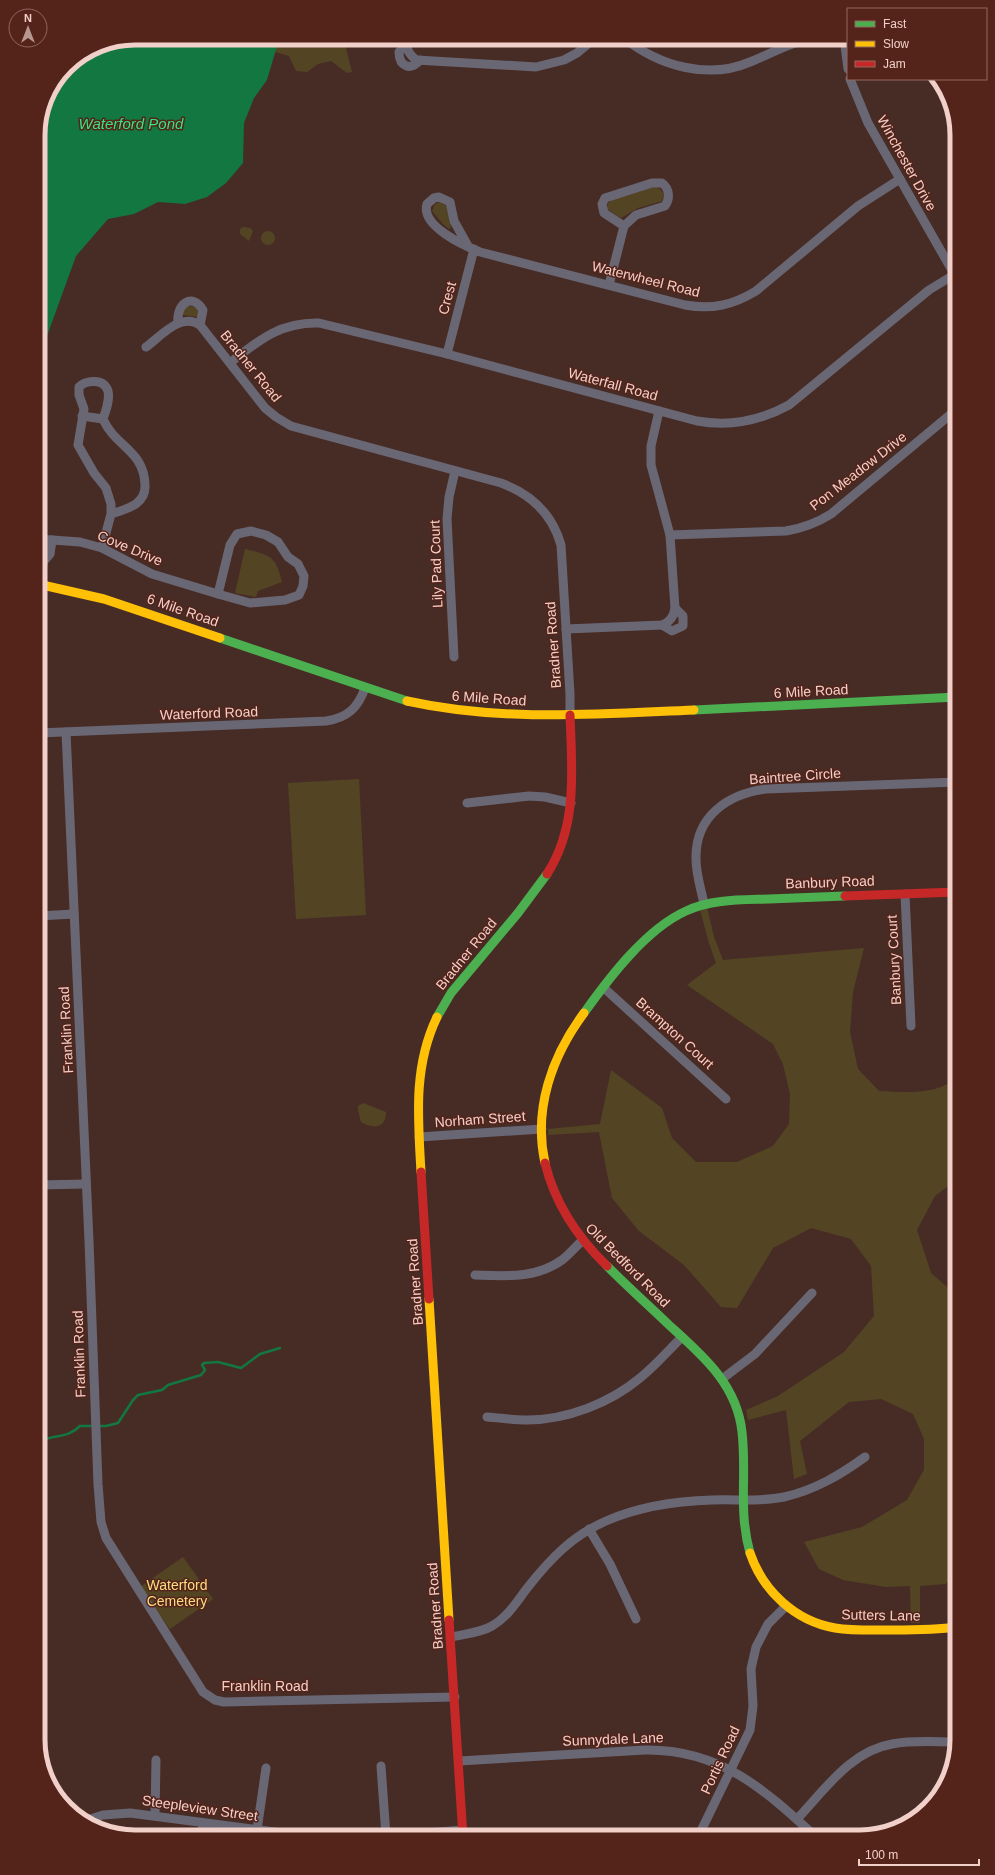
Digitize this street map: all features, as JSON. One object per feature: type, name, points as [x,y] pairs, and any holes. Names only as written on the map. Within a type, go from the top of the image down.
[{"type":"street","points":[[406,45],[406,49],[416,60],[536,67],[564,60],[577,53],[587,45]]},
{"type":"street","points":[[635,45],[655,57],[681,68],[703,70],[736,67],[788,45]]},
{"type":"street","points":[[845,45],[847,61]]},
{"type":"street","name":"Winchester Drive","points":[[850,80],[868,123],[950,266]]},
{"type":"street","name":"Waterwheel Road","points":[[471,248],[454,221],[450,202],[439,197],[430,201],[425,209],[429,219],[451,238],[471,248],[693,306],[713,307],[732,304],[756,291],[858,206],[900,179]]},
{"type":"street","points":[[609,285],[624,226],[636,215],[665,206],[668,198],[667,188],[665,185],[658,182],[652,183],[605,198],[602,204],[604,213],[624,226]]},
{"type":"street","name":"Crest","points":[[447,354],[471,248]]},
{"type":"street","name":"Waterfall Road","points":[[230,364],[274,332],[289,326],[309,323],[330,325],[447,354],[696,421],[720,424],[750,421],[775,413],[802,396],[929,290],[950,279]]},
{"type":"street","name":"Bradner Road","points":[[200,325],[203,310],[200,305],[195,302],[187,302],[181,305],[177,315],[178,323],[192,321],[200,325],[265,408],[276,417],[291,426],[514,488],[535,501],[548,515],[556,529],[561,545],[570,694],[573,775],[571,803],[562,843],[544,880],[530,900],[451,993],[433,1024],[423,1050],[418,1076],[417,1101],[419,1137],[463,1830]]},
{"type":"street","points":[[146,347],[178,323]]},
{"type":"street","points":[[102,548],[111,504],[106,488],[94,473],[78,445],[84,409],[79,395],[79,387],[84,382],[99,382],[106,387],[109,392],[108,404],[103,419]]},
{"type":"street","points":[[566,629],[662,625],[672,618],[675,608],[670,536],[651,465],[651,446],[660,411]]},
{"type":"street","points":[[82,416],[103,419],[112,433],[140,462],[145,474],[145,488],[143,496],[134,506],[110,514]]},
{"type":"street","name":"Pon Meadow Drive","points":[[670,536],[786,531],[800,529],[816,523],[831,514],[950,416]]},
{"type":"street","name":"Lily Pad Court","points":[[454,657],[448,519],[449,497],[455,471]]},
{"type":"street","name":"Cove Drive","points":[[45,540],[80,542],[102,548],[152,574],[218,594],[250,603],[285,600],[299,595],[303,586],[304,576],[298,564],[288,557],[278,542],[266,535],[251,531],[237,534],[230,546],[218,594]]},
{"type":"street","points":[[45,556],[50,554],[52,540]]},
{"type":"street","name":"6 Mile Road","points":[[45,586],[104,599],[418,705],[459,711],[501,715],[570,715],[950,697]]},
{"type":"street","points":[[662,625],[672,631],[683,626],[683,616],[675,608]]},
{"type":"street","name":"Waterford Road","points":[[45,733],[326,722],[340,718],[350,712],[358,704],[365,688]]},
{"type":"street","name":"Franklin Road","points":[[66,732],[95,1425],[101,1522],[106,1538],[203,1692],[208,1696],[224,1702],[455,1697]]},
{"type":"street","name":"Baintree Circle","points":[[704,904],[696,859],[700,835],[707,820],[714,812],[734,797],[754,790],[766,789],[950,782]]},
{"type":"street","points":[[467,803],[529,796],[544,797],[571,803]]},
{"type":"street","name":"Banbury Road","points":[[704,904],[729,900],[950,892]]},
{"type":"street","name":"Banbury Court","points":[[905,894],[911,1026]]},
{"type":"street","name":"Old Bedford Road","points":[[704,904],[681,912],[656,929],[576,1021],[558,1053],[545,1092],[542,1129],[544,1160],[552,1190],[566,1219],[582,1241],[707,1360],[731,1392],[739,1412],[743,1428],[744,1443],[742,1500],[745,1534],[754,1564],[767,1588],[786,1606]]},
{"type":"street","points":[[45,916],[74,914]]},
{"type":"street","name":"Brampton Court","points":[[604,988],[726,1099]]},
{"type":"street","name":"Norham Street","points":[[419,1137],[542,1129]]},
{"type":"street","points":[[45,1186],[86,1184]]},
{"type":"street","points":[[475,1275],[513,1276],[541,1271],[563,1259],[582,1241]]},
{"type":"street","points":[[722,1379],[755,1354],[812,1293]]},
{"type":"street","points":[[487,1417],[538,1420],[564,1415],[590,1407],[621,1392],[636,1382],[682,1337]]},
{"type":"street","points":[[451,1637],[482,1630],[500,1620],[554,1555],[570,1541],[589,1529],[622,1515],[664,1506],[699,1501],[784,1497],[810,1489],[841,1475],[865,1457]]},
{"type":"street","points":[[589,1529],[610,1564],[636,1619]]},
{"type":"street","name":"Sutters Lane","points":[[786,1606],[810,1621],[838,1629],[894,1630],[950,1627]]},
{"type":"street","name":"Portis Road","points":[[701,1830],[747,1737],[752,1722],[753,1706],[751,1669],[756,1647],[768,1624],[786,1606]]},
{"type":"street","points":[[797,1819],[849,1764],[872,1750],[891,1744],[950,1742]]},
{"type":"street","name":"Sunnydale Lane","points":[[458,1761],[655,1750],[683,1754],[716,1763],[761,1788],[809,1830]]},
{"type":"street","points":[[155,1816],[156,1760]]},
{"type":"street","points":[[381,1766],[386,1830]]},
{"type":"street","points":[[257,1830],[266,1768]]},
{"type":"street","name":"Steepleview Street","points":[[92,1819],[103,1815],[121,1813],[155,1816],[257,1830]]},
{"type":"street","points":[[202,1830],[203,1823]]},
{"type":"green space","points":[[276,45],[345,45],[352,72],[347,73],[331,61],[318,64],[307,72],[296,71],[289,56],[275,52]]},
{"type":"green space","points":[[654,187],[659,188],[664,194],[662,201],[638,208],[621,218],[607,209],[608,203],[611,200]]},
{"type":"green space","points":[[440,202],[446,206],[451,228],[449,229],[432,211],[435,204]]},
{"type":"green space","points":[[243,227],[250,228],[253,231],[249,241],[240,234],[240,229]]},
{"type":"green space","points":[[268,231],[273,233],[275,238],[273,243],[268,245],[263,243],[261,238],[263,233]]},
{"type":"green space","points":[[186,306],[197,307],[199,309],[199,317],[182,315]]},
{"type":"green space","points":[[245,549],[271,558],[280,573],[282,582],[258,591],[256,597],[235,593]]},
{"type":"green space","points":[[359,779],[366,915],[296,919],[288,783]]},
{"type":"green space","points":[[707,907],[714,937],[723,960],[864,948],[853,992],[850,1032],[858,1069],[879,1091],[920,1092],[940,1087],[950,1082],[950,1184],[935,1196],[917,1230],[931,1273],[950,1290],[950,1581],[945,1584],[920,1586],[920,1623],[911,1623],[910,1586],[886,1587],[843,1580],[819,1569],[804,1542],[862,1527],[907,1500],[924,1470],[924,1439],[913,1414],[881,1399],[849,1402],[800,1441],[807,1474],[794,1479],[786,1410],[748,1420],[746,1410],[778,1396],[844,1352],[874,1316],[871,1266],[851,1239],[811,1228],[773,1248],[737,1308],[721,1307],[684,1265],[639,1231],[612,1198],[599,1132],[548,1135],[548,1129],[600,1124],[611,1070],[662,1108],[672,1138],[696,1162],[737,1162],[773,1146],[789,1124],[790,1094],[783,1064],[773,1044],[687,985],[716,963],[700,910]]},
{"type":"green space","points":[[363,1103],[386,1112],[384,1122],[378,1126],[370,1126],[361,1122],[358,1106]]},
{"type":"green space","name":"Waterford Cemetery","points":[[183,1557],[213,1599],[170,1629],[140,1587]]},
{"type":"water","name":"Waterford Pond","points":[[277,45],[267,80],[254,98],[244,123],[243,163],[226,183],[207,197],[185,204],[158,202],[134,214],[108,219],[76,256],[47,336],[45,337],[45,130],[48,112],[54,95],[67,76],[76,67],[90,57],[112,48],[124,46]]},
{"type":"waterway","points":[[45,1440],[65,1435],[80,1426],[106,1426],[118,1423],[138,1395],[162,1390],[168,1385],[201,1375],[205,1370],[202,1365],[204,1363],[218,1362],[241,1368],[260,1354],[280,1348]]},
{"type":"traffic: fast","points":[[220,638],[407,701]]},
{"type":"traffic: fast","points":[[694,710],[950,697]]},
{"type":"traffic: fast","points":[[437,1017],[451,993],[518,913],[547,874]]},
{"type":"traffic: fast","points":[[584,1013],[629,956],[657,930],[671,919],[686,911],[716,902],[845,896]]},
{"type":"traffic: fast","points":[[607,1266],[705,1359],[716,1372],[733,1399],[739,1415],[742,1432],[744,1463],[744,1522],[750,1553]]},
{"type":"traffic: slow","points":[[45,586],[104,599],[220,638]]},
{"type":"traffic: slow","points":[[407,701],[443,708],[514,714],[550,715],[694,710]]},
{"type":"traffic: slow","points":[[545,1163],[542,1143],[542,1123],[548,1084],[554,1065],[563,1047],[584,1013]]},
{"type":"traffic: slow","points":[[421,1172],[418,1112],[419,1093],[424,1055],[429,1036],[437,1017]]},
{"type":"traffic: slow","points":[[429,1299],[449,1620]]},
{"type":"traffic: slow","points":[[750,1553],[763,1580],[772,1592],[794,1611],[807,1619],[820,1624],[849,1630],[925,1630],[950,1628]]},
{"type":"traffic: jam","points":[[547,874],[557,856],[564,837],[571,797],[572,756],[570,715]]},
{"type":"traffic: jam","points":[[845,896],[950,892]]},
{"type":"traffic: jam","points":[[545,1163],[549,1178],[568,1219],[586,1243],[607,1266]]},
{"type":"traffic: jam","points":[[421,1172],[429,1299]]},
{"type":"traffic: jam","points":[[449,1620],[463,1830]]}]
